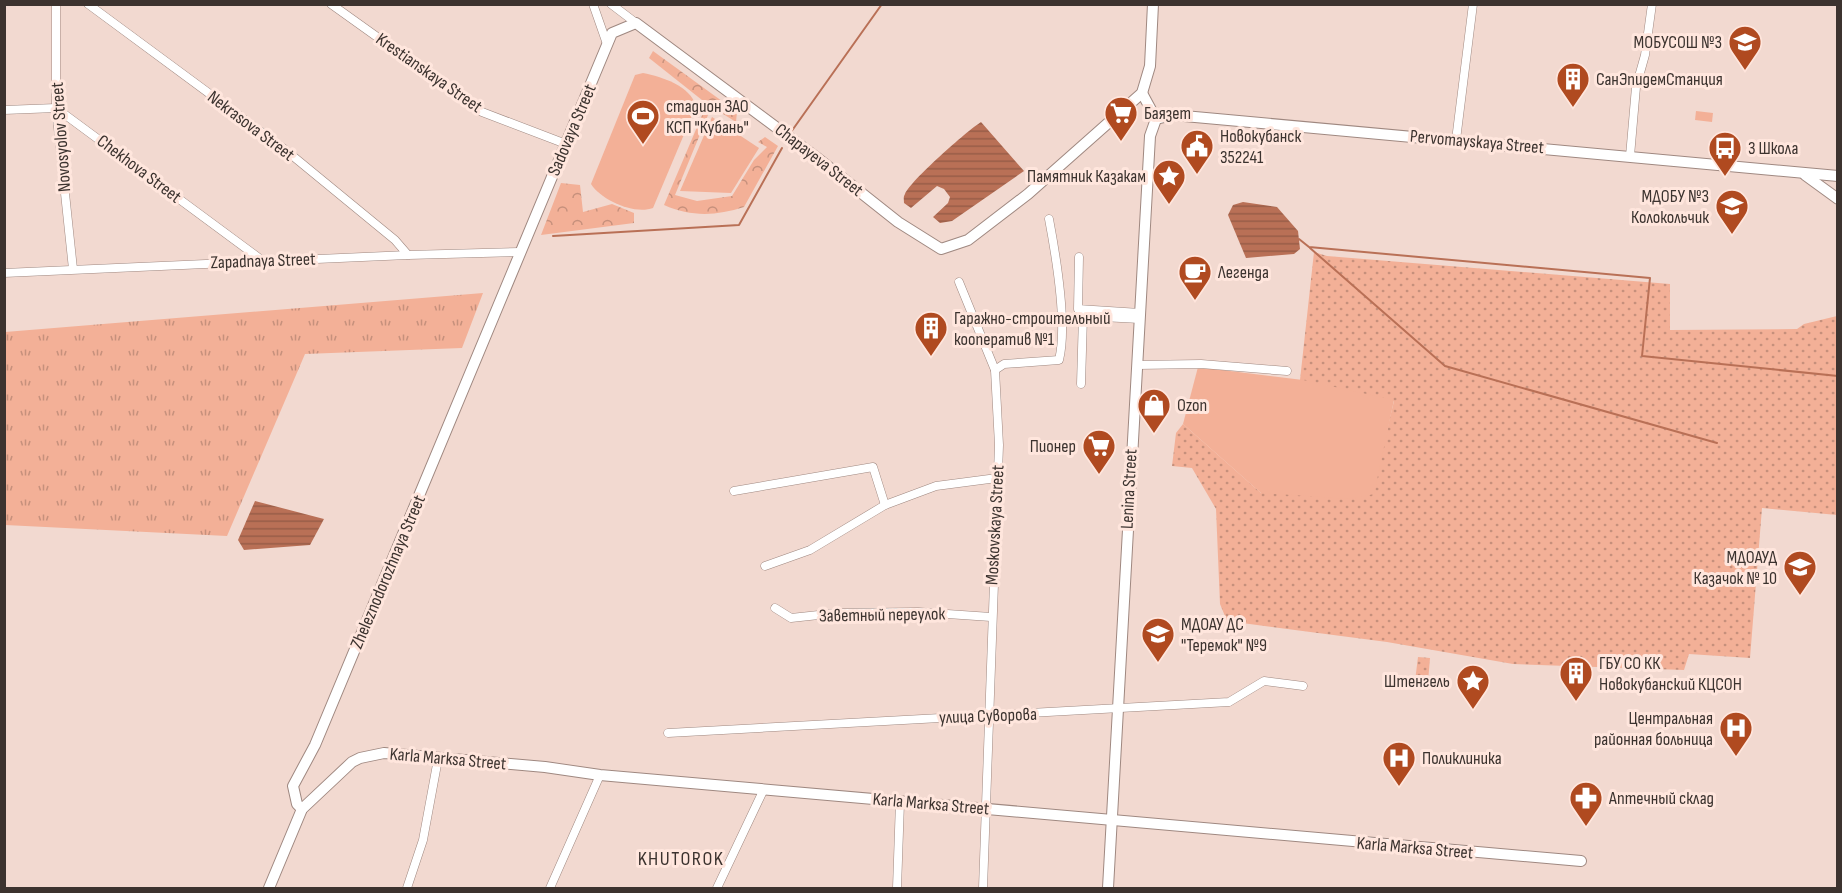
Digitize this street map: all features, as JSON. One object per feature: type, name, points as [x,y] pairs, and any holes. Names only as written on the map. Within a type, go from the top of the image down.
[{"type":"main road","points":[[1153,4],[1150,66],[1142,93],[1156,119]]},
{"type":"main road","name":"Sadovaya Street","points":[[521,252],[612,33],[636,23]]},
{"type":"main road","name":"Chapayeva Street","points":[[636,23],[816,157],[898,222],[941,249],[968,240],[1028,194],[1142,93]]},
{"type":"main road","name":"Pervomayskaya Street","points":[[1156,119],[1173,115],[1838,176]]},
{"type":"main road","name":"Lenina Street","points":[[1108,888],[1116,709],[1150,136],[1156,119]]},
{"type":"main road","name":"Pervomayskaya Street","points":[[1800,173],[1813,179],[1838,199]]},
{"type":"main road","name":"Zheleznodorozhnaya Street","points":[[302,808],[297,804],[293,786],[315,745],[521,252]]},
{"type":"main road","name":"Karla Marksa Street","points":[[302,808],[352,762],[384,753],[545,767],[600,775],[1581,861]]},
{"type":"main road","points":[[269,888],[302,808]]},
{"type":"street","name":"Novosyolov Street","points":[[56,4],[56,108],[73,269]]},
{"type":"street","name":"Nekrasova Street","points":[[88,4],[283,148],[395,240],[408,255]]},
{"type":"street","name":"Krestianskaya Street","points":[[331,4],[482,112],[566,144]]},
{"type":"street","points":[[593,4],[608,45]]},
{"type":"street","name":"Chapayeva Street","points":[[611,4],[636,23]]},
{"type":"street","points":[[1456,140],[1473,4]]},
{"type":"street","points":[[1630,156],[1636,87],[1645,55],[1652,4]]},
{"type":"street","points":[[4,110],[56,108]]},
{"type":"street","name":"Chekhova Street","points":[[56,108],[263,261]]},
{"type":"street","points":[[995,370],[1004,364],[1059,360],[1062,348],[1056,255],[1049,219]]},
{"type":"street","name":"Zapadnaya Street","points":[[4,273],[521,252]]},
{"type":"street","points":[[1079,257],[1078,309],[1140,316]]},
{"type":"street","name":"Moskovskaya Street","points":[[959,282],[995,370],[999,444],[983,888]]},
{"type":"street","points":[[1081,384],[1083,316],[1140,316]]},
{"type":"street","points":[[1137,365],[1201,364],[1287,371]]},
{"type":"street","points":[[734,491],[873,467],[885,505]]},
{"type":"street","points":[[765,566],[810,550],[885,505],[936,486],[997,478]]},
{"type":"street","name":"Заветный переулок","points":[[775,609],[791,618],[837,613],[918,612],[991,617]]},
{"type":"street","name":"улица Суворова","points":[[668,733],[1229,702],[1264,681],[1303,686]]},
{"type":"street","points":[[407,888],[423,840],[438,759]]},
{"type":"street","points":[[550,888],[600,775]]},
{"type":"street","points":[[717,888],[764,789]]},
{"type":"street","points":[[897,888],[900,802]]},
{"type":"green space","points":[[653,51],[737,112],[736,122],[707,104],[649,58]]},
{"type":"green space","name":"стадион ЗАО КСП \"Кубань\"","points":[[643,73],[667,80],[682,88],[693,99],[696,106],[653,208],[645,210],[619,205],[602,195],[591,184],[635,75]]},
{"type":"green space","points":[[1696,111],[1713,113],[1712,122],[1695,120]]},
{"type":"green space","points":[[703,113],[708,115],[675,195],[697,201],[732,196],[754,160],[767,147],[758,142],[765,137],[778,146],[744,207],[704,214],[684,212],[664,205]]},
{"type":"green space","points":[[712,117],[759,148],[731,193],[680,191]]},
{"type":"green space","points":[[561,183],[580,185],[583,212],[612,204],[634,213],[634,223],[541,235]]},
{"type":"green space","points":[[1314,252],[1327,256],[1670,284],[1670,330],[1797,329],[1804,324],[1837,316],[1837,515],[1762,508],[1750,658],[1689,654],[1684,670],[1513,664],[1387,642],[1227,621],[1220,604],[1216,509],[1192,468],[1172,466],[1176,433],[1183,424],[1261,493],[1377,472],[1394,401],[1300,380]]},
{"type":"green space","points":[[483,293],[462,348],[305,354],[227,536],[5,525],[5,332]]},
{"type":"green space","points":[[1198,367],[1303,380],[1394,400],[1374,494],[1351,499],[1261,493],[1183,424]]},
{"type":"green space","points":[[1418,657],[1430,658],[1428,682],[1415,681]]},
{"type":"shaded area","points":[[981,122],[1024,171],[952,221],[940,223],[933,217],[948,203],[950,197],[944,189],[937,186],[911,208],[904,203],[904,195],[917,178]]},
{"type":"shaded area","points":[[1243,202],[1277,207],[1298,231],[1300,249],[1294,254],[1246,258],[1228,215],[1233,205]]},
{"type":"shaded area","points":[[255,501],[324,519],[310,545],[244,550],[238,540]]},
{"type":"waterway","points":[[791,132],[882,4]]},
{"type":"waterway","points":[[553,236],[739,225],[782,148]]},
{"type":"waterway","points":[[1299,239],[1309,247],[1650,278],[1642,356],[1838,376]]},
{"type":"waterway","points":[[1310,248],[1445,366],[1717,443]]},
{"type":"place","name":"МОБУСОШ №3","points":[[1745,71]]},
{"type":"place","name":"СанЭпидемСтанция","points":[[1573,108]]},
{"type":"place","name":"Баязет","points":[[1121,142]]},
{"type":"place","name":"стадион ЗАО КСП \"Кубань\"","points":[[643,145]]},
{"type":"place","name":"Новокубанск 352241","points":[[1197,175]]},
{"type":"place","name":"3 Школа","points":[[1725,177]]},
{"type":"place","name":"Памятник Казакам","points":[[1169,205]]},
{"type":"place","name":"МДОБУ №3 Колокольчик","points":[[1732,235]]},
{"type":"place","name":"Легенда","points":[[1195,301]]},
{"type":"place","name":"Гаражно-строительный кооператив №1","points":[[931,357]]},
{"type":"place","name":"Ozon","points":[[1154,434]]},
{"type":"place","name":"Пионер","points":[[1099,475]]},
{"type":"place","name":"МДОАУД Казачок № 10","points":[[1800,596]]},
{"type":"place","name":"МДОАУ ДС \"Теремок\" №9","points":[[1158,663]]},
{"type":"place","name":"ГБУ СО КК Новокубанский КЦСОН","points":[[1576,702]]},
{"type":"place","name":"Штенгель","points":[[1473,710]]},
{"type":"place","name":"Центральная районная больница","points":[[1736,757]]},
{"type":"place","name":"Поликлиника","points":[[1399,787]]},
{"type":"place","name":"Аптечный склад","points":[[1586,827]]},
{"type":"district","name":"KHUTOROK","points":[[681,859]]}]
